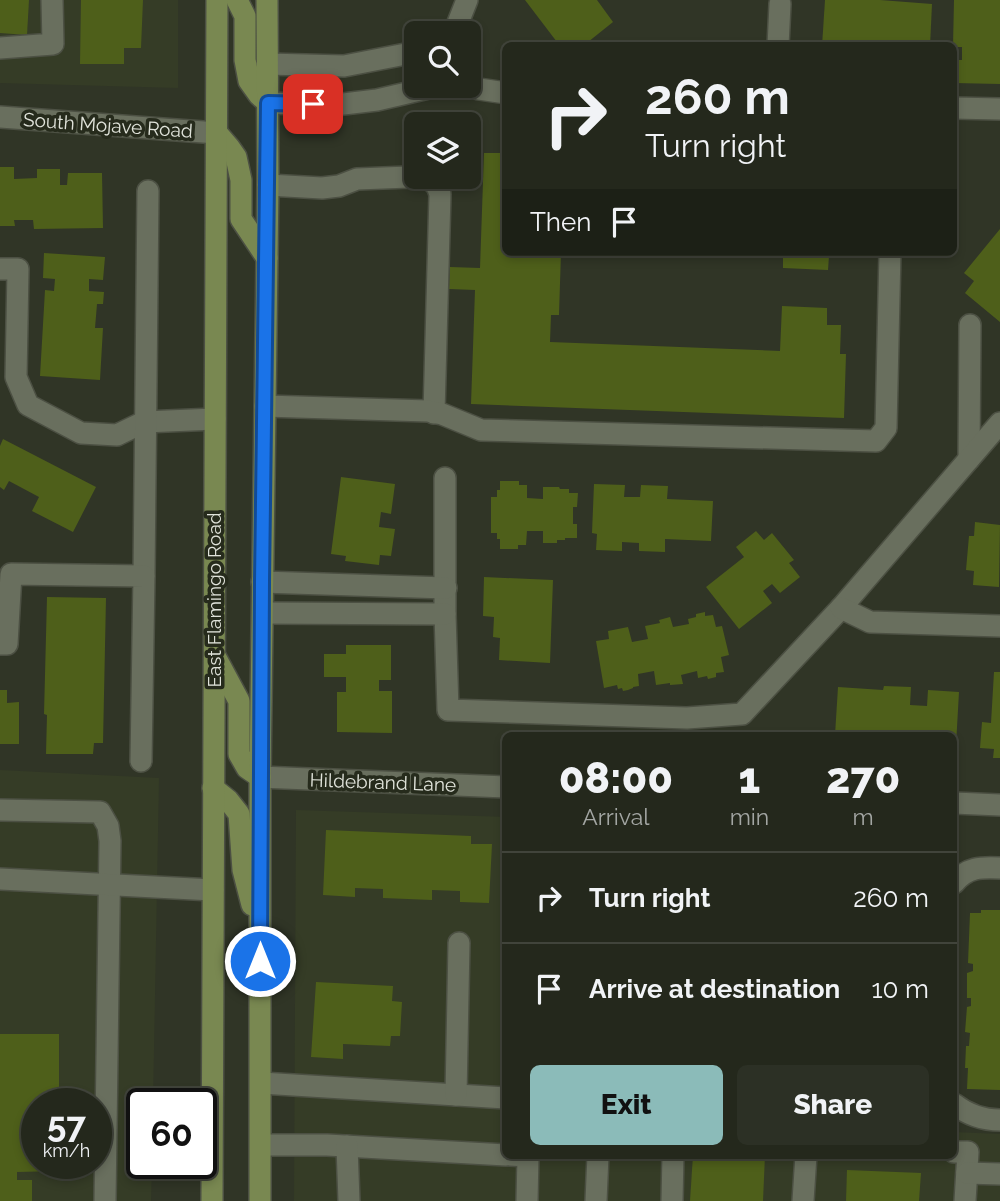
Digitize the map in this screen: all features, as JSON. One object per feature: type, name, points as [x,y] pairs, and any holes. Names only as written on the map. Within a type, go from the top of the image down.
[{"type":"main road","name":"East Flamingo Road","points":[[212,1201],[217,0]]},
{"type":"main road","points":[[237,0],[245,16],[249,81],[268,103]]},
{"type":"main road","points":[[260,1201],[260,777],[268,185],[267,0]]},
{"type":"main road","points":[[217,133],[236,157],[241,180],[241,219],[267,258]]},
{"type":"main road","points":[[214,653],[239,701],[239,754],[247,768],[260,777]]},
{"type":"main road","points":[[213,789],[228,800],[239,814],[243,870],[260,937]]},
{"type":"street","points":[[0,48],[52,44],[52,0]]},
{"type":"street","points":[[459,21],[467,0]]},
{"type":"street","points":[[778,42],[780,4]]},
{"type":"street","points":[[267,64],[344,66],[404,54]]},
{"type":"street","points":[[481,89],[502,92]]},
{"type":"street","points":[[268,103],[335,105],[404,94]]},
{"type":"street","points":[[957,108],[1000,109]]},
{"type":"street","name":"South Mojave Road","points":[[0,117],[217,133]]},
{"type":"street","points":[[268,185],[322,188],[339,186],[357,178],[409,177],[430,179],[437,186],[440,194],[435,413]]},
{"type":"street","points":[[141,761],[148,191]]},
{"type":"street","points":[[265,406],[435,413],[481,430],[876,441],[886,428],[890,256]]},
{"type":"street","points":[[0,268],[18,269],[16,377],[29,405],[81,433],[117,435],[144,422],[215,419]]},
{"type":"street","points":[[969,459],[970,325]]},
{"type":"street","points":[[445,478],[448,710],[687,718],[742,714],[841,608],[1000,423]]},
{"type":"street","points":[[0,644],[7,644],[11,575],[144,576]]},
{"type":"street","points":[[262,582],[446,588]]},
{"type":"street","points":[[349,613],[350,585]]},
{"type":"street","points":[[841,608],[870,622],[1000,626]]},
{"type":"street","points":[[263,612],[445,614]]},
{"type":"street","name":"Hildebrand Lane","points":[[260,777],[502,787]]},
{"type":"street","points":[[957,803],[1000,805]]},
{"type":"street","points":[[0,810],[100,812],[108,826],[110,884],[106,1201]]},
{"type":"street","points":[[957,879],[961,874],[977,867],[1000,868]]},
{"type":"street","points":[[0,879],[213,890]]},
{"type":"street","points":[[456,1095],[459,943]]},
{"type":"street","points":[[261,1083],[502,1098]]},
{"type":"street","points":[[957,1106],[984,1120],[1000,1120]]},
{"type":"street","points":[[261,1145],[346,1146],[502,1155]]},
{"type":"street","points":[[346,1146],[349,1201]]},
{"type":"street","points":[[957,1152],[968,1152],[965,1201]]},
{"type":"street","points":[[527,1201],[528,1159]]},
{"type":"street","points":[[596,1201],[598,1159]]},
{"type":"street","points":[[672,1201],[673,1159]]},
{"type":"street","points":[[803,1201],[806,1159]]},
{"type":"street","points":[[967,1173],[1000,1174]]},
{"type":"shaded area","points":[[0,0],[178,0],[178,88],[0,83]]},
{"type":"shaded area","points":[[0,770],[159,778],[153,1088],[126,1088],[126,1179],[152,1179],[151,1201],[0,1201]]},
{"type":"shaded area","points":[[296,810],[502,817],[502,1159],[957,1159],[957,1132],[1000,1134],[1000,1201],[294,1201]]},
{"type":"building","points":[[0,0],[29,0],[27,35],[0,33]]},
{"type":"building","points":[[81,0],[143,0],[141,48],[124,48],[124,64],[80,64]]},
{"type":"building","points":[[525,0],[597,0],[613,22],[588,42],[557,42]]},
{"type":"building","points":[[825,0],[932,4],[930,42],[822,42]]},
{"type":"building","points":[[954,0],[1000,0],[1000,84],[957,83],[957,60],[962,60],[962,47],[957,47],[957,42],[953,42]]},
{"type":"building","points":[[484,153],[502,153],[502,256],[561,256],[559,315],[551,315],[550,342],[780,351],[782,306],[827,308],[827,325],[841,325],[840,354],[846,354],[844,418],[471,404],[475,290],[449,289],[450,267],[480,268]]},
{"type":"building","points":[[0,167],[14,167],[14,179],[37,178],[37,169],[60,169],[60,185],[67,185],[68,173],[102,173],[103,228],[34,229],[33,220],[14,220],[15,226],[0,226]]},
{"type":"building","points":[[1000,229],[1000,322],[965,293],[974,281],[964,273]]},
{"type":"building","points":[[44,253],[105,257],[103,280],[89,279],[89,291],[104,292],[103,304],[97,304],[95,328],[103,328],[100,380],[40,376],[45,290],[54,291],[55,279],[43,278]]},
{"type":"building","points":[[783,256],[829,256],[828,270],[783,268]]},
{"type":"building","points":[[3,439],[96,487],[73,532],[32,511],[39,497],[9,481],[4,490],[0,487],[0,446]]},
{"type":"building","points":[[341,477],[395,484],[391,514],[381,512],[379,527],[395,529],[391,556],[380,555],[379,565],[345,561],[346,556],[331,554]]},
{"type":"building","points":[[500,481],[519,481],[519,485],[527,485],[527,498],[543,499],[543,487],[559,487],[569,489],[569,493],[578,493],[577,507],[573,507],[573,524],[577,524],[577,538],[543,543],[543,531],[527,531],[526,545],[518,545],[518,549],[500,549],[497,533],[491,533],[491,497],[497,497]]},
{"type":"building","points":[[594,484],[625,485],[624,497],[640,497],[641,485],[668,486],[667,499],[713,501],[711,541],[665,539],[665,552],[639,551],[639,543],[622,542],[622,551],[596,550],[597,534],[592,533]]},
{"type":"building","points":[[975,522],[1000,525],[999,587],[973,585],[974,571],[966,570],[969,536],[974,536]]},
{"type":"building","points":[[756,531],[764,540],[772,533],[794,560],[789,563],[800,577],[780,593],[772,584],[763,591],[772,603],[739,629],[706,587],[744,557],[736,547]]},
{"type":"building","points":[[484,577],[553,580],[550,663],[499,660],[500,638],[493,637],[494,617],[483,616]]},
{"type":"building","points":[[47,597],[106,598],[103,743],[94,743],[93,754],[46,754],[47,715],[44,714]]},
{"type":"building","points":[[705,612],[705,616],[713,615],[716,627],[722,626],[729,655],[721,657],[724,672],[716,673],[716,677],[708,679],[707,676],[698,678],[697,671],[681,675],[683,684],[656,685],[654,671],[638,674],[639,686],[628,690],[618,689],[617,685],[604,688],[596,641],[609,639],[608,631],[628,627],[632,642],[648,639],[645,626],[660,623],[659,620],[670,617],[673,627],[689,624],[688,619]]},
{"type":"building","points":[[346,645],[391,645],[391,680],[379,680],[379,691],[392,691],[392,733],[337,732],[337,692],[346,692],[346,677],[324,677],[324,654],[346,654]]},
{"type":"building","points":[[994,672],[1000,672],[1000,758],[993,758],[994,749],[980,748],[982,722],[991,723]]},
{"type":"building","points":[[884,686],[911,687],[910,705],[927,706],[928,690],[959,692],[957,732],[835,732],[838,687],[883,690]]},
{"type":"building","points":[[0,690],[7,690],[7,703],[19,702],[19,744],[0,744]]},
{"type":"building","points":[[326,830],[471,836],[471,844],[492,844],[489,903],[460,902],[460,891],[432,890],[432,900],[383,898],[383,889],[355,888],[355,897],[323,895]]},
{"type":"building","points":[[981,910],[1000,910],[1000,1090],[967,1089],[966,1046],[969,1046],[970,1033],[965,1032],[967,1007],[971,1006],[971,998],[967,998],[967,973],[973,971],[973,964],[968,963],[970,913],[981,913]]},
{"type":"building","points":[[316,982],[393,986],[392,1001],[402,1002],[400,1036],[391,1036],[390,1046],[343,1044],[343,1059],[311,1057]]},
{"type":"building","points":[[0,1034],[59,1034],[59,1088],[21,1088],[21,1172],[17,1172],[17,1180],[32,1180],[32,1201],[0,1201]]},
{"type":"building","points":[[693,1159],[765,1159],[763,1201],[690,1201]]},
{"type":"building","points":[[847,1170],[921,1173],[919,1201],[846,1201]]},
{"type":"route","points":[[260,961],[268,103],[313,104]]}]
